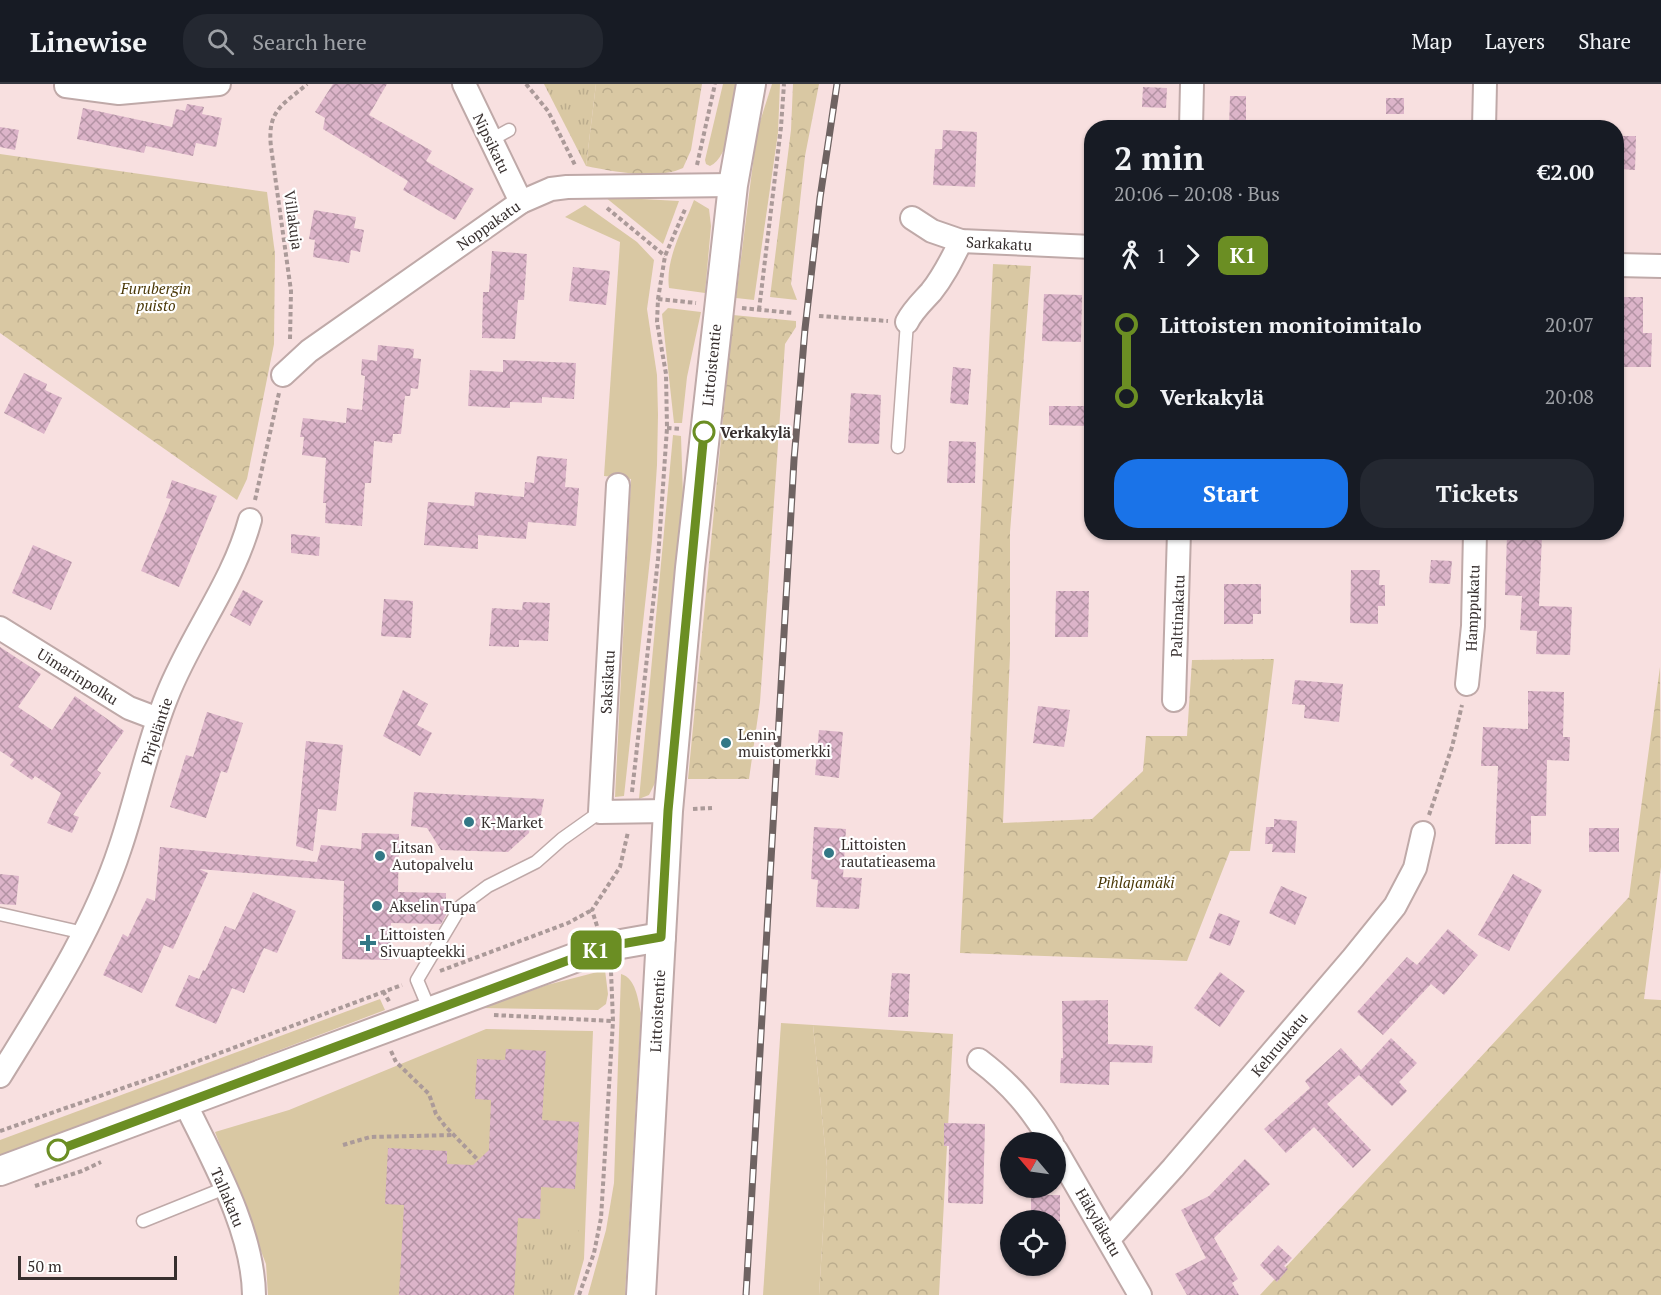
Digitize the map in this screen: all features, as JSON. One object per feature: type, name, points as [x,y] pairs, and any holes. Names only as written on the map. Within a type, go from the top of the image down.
[{"type":"street","points":[[66,86],[119,93],[219,84]]},
{"type":"street","name":"Nipsikatu","points":[[464,84],[500,135],[521,202]]},
{"type":"street","name":"Littoistentie","points":[[641,1295],[668,811],[690,568],[733,185],[751,84]]},
{"type":"street","points":[[1191,120],[1192,84]]},
{"type":"street","points":[[1484,120],[1485,84]]},
{"type":"street","name":"Noppakatu","points":[[283,375],[309,351],[521,202],[551,189],[582,186],[733,185]]},
{"type":"street","name":"Sarkakatu","points":[[912,218],[932,231],[961,241],[1084,247]]},
{"type":"street","points":[[907,322],[914,309],[944,273],[961,241]]},
{"type":"street","points":[[1624,265],[1661,266]]},
{"type":"street","name":"Saksikatu","points":[[600,813],[618,485]]},
{"type":"street","name":"Pirjeläntie","points":[[0,1076],[63,974],[84,933],[120,848],[158,719],[177,671],[241,549],[250,520]]},
{"type":"street","name":"Palttinakatu","points":[[1174,700],[1179,540]]},
{"type":"street","name":"Hamppukatu","points":[[1467,684],[1473,626],[1475,540]]},
{"type":"street","name":"Uimarinpolku","points":[[0,628],[129,708],[158,719]]},
{"type":"street","points":[[600,813],[668,811]]},
{"type":"street","name":"Kehruukatu","points":[[1109,1239],[1181,1160],[1395,906],[1415,868],[1423,833]]},
{"type":"street","points":[[0,1171],[604,947],[661,937]]},
{"type":"street","points":[[979,1060],[1016,1091],[1030,1107],[1045,1132]]},
{"type":"street","name":"Tallakatu","points":[[185,1103],[241,1226],[250,1259],[254,1295]]},
{"type":"street","name":"Häkyläkatu","points":[[1066,1167],[1140,1295]]},
{"type":"lane","points":[[898,447],[907,322]]},
{"type":"lane","points":[[430,1011],[417,980],[461,906],[488,886],[536,862],[562,839],[600,813]]},
{"type":"lane","points":[[0,914],[84,933]]},
{"type":"lane","points":[[143,1221],[225,1188]]},
{"type":"path","name":"Villakuja","points":[[283,375],[290,342],[291,291],[270,125],[278,109],[307,84]]},
{"type":"path","points":[[526,84],[548,111],[568,150],[582,186],[665,256]]},
{"type":"path","points":[[0,1131],[166,1073],[417,980],[568,922],[592,910],[620,867],[627,839],[658,559],[667,428],[666,374],[657,322],[658,300],[665,256],[694,187],[715,84]]},
{"type":"path","points":[[759,310],[784,84]]},
{"type":"path","points":[[658,300],[701,304]]},
{"type":"path","points":[[735,307],[793,313]]},
{"type":"path","points":[[819,316],[907,322]]},
{"type":"path","points":[[250,520],[283,375]]},
{"type":"path","points":[[667,428],[682,429]]},
{"type":"path","points":[[1423,833],[1452,747],[1467,684]]},
{"type":"path","points":[[579,1295],[596,1244],[603,1204],[613,1020],[612,978],[592,910]]},
{"type":"path","points":[[388,1044],[396,1062],[429,1094],[436,1114],[478,1160]]},
{"type":"path","points":[[343,1145],[370,1137],[454,1135]]},
{"type":"green space","points":[[544,84],[596,84],[586,166]]},
{"type":"green space","points":[[596,84],[702,84],[691,150],[683,168],[673,172],[649,174],[586,166]]},
{"type":"green space","points":[[723,84],[739,84],[727,142],[717,161],[710,166],[705,160]]},
{"type":"green space","points":[[772,84],[780,84],[778,133],[754,300],[736,298],[757,131]]},
{"type":"green space","points":[[793,84],[819,84],[805,156],[791,284],[797,300],[770,297],[791,130]]},
{"type":"green space","name":"Furubergin puisto","points":[[0,154],[267,192],[275,254],[274,344],[247,479],[237,500],[0,333]]},
{"type":"green space","points":[[605,197],[679,201],[663,244]]},
{"type":"green space","points":[[694,200],[709,209],[711,226],[705,293],[669,288],[673,254]]},
{"type":"green space","points":[[585,205],[637,242],[654,260],[647,309],[657,375],[658,415],[652,541],[624,796],[615,797],[631,479],[604,476],[620,242],[565,217]]},
{"type":"green space","name":"Pihlajamäki","points":[[993,264],[1031,266],[1010,532],[1010,655],[1003,823],[1092,819],[1143,771],[1146,736],[1187,736],[1192,660],[1274,659],[1250,851],[1230,851],[1187,961],[960,953]]},
{"type":"green space","points":[[668,308],[701,312],[687,377],[682,423],[674,423],[662,314]]},
{"type":"green space","points":[[733,315],[796,321],[796,327],[785,344],[760,702],[749,779],[688,779]]},
{"type":"green space","points":[[673,435],[681,436],[683,496],[655,783],[649,795],[639,799]]},
{"type":"green space","points":[[1660,667],[1661,867],[1644,999],[1661,1000],[1661,1295],[1260,1295],[1629,897]]},
{"type":"green space","points":[[605,970],[608,994],[606,1004],[598,1010],[481,1008],[547,985]]},
{"type":"green space","points":[[621,974],[626,976],[633,985],[641,1013],[625,1295],[588,1295],[606,1230],[614,1183]]},
{"type":"green space","points":[[380,999],[385,1010],[0,1156],[0,1140]]},
{"type":"green space","points":[[781,1023],[813,1025],[827,1167],[819,1295],[763,1295]]},
{"type":"green space","points":[[813,1025],[953,1034],[939,1295],[819,1295],[827,1167]]},
{"type":"green space","points":[[486,1029],[593,1031],[584,1259],[574,1295],[268,1295],[266,1264],[215,1132],[289,1110]]},
{"type":"green space","points":[[522,1222],[579,1225],[576,1265],[567,1295],[518,1295]]},
{"type":"building","points":[[333,84],[387,84],[369,115],[432,151],[426,161],[474,189],[455,220],[403,190],[408,181],[323,129],[325,118],[315,112]]},
{"type":"building","points":[[1143,87],[1167,88],[1166,108],[1142,107]]},
{"type":"building","points":[[1230,96],[1246,96],[1246,120],[1229,120]]},
{"type":"building","points":[[1386,98],[1404,98],[1404,114],[1386,114]]},
{"type":"building","points":[[187,104],[204,107],[202,114],[222,118],[216,147],[196,143],[193,156],[146,146],[144,153],[77,139],[83,108],[172,127],[176,109],[185,111]]},
{"type":"building","points":[[0,127],[19,130],[15,150],[0,147]]},
{"type":"building","points":[[943,130],[977,132],[975,187],[933,185],[935,149],[942,149]]},
{"type":"building","points":[[1624,136],[1636,136],[1635,170],[1624,169]]},
{"type":"building","points":[[314,210],[356,217],[354,228],[364,230],[360,252],[351,250],[349,263],[313,257],[315,240],[309,239]]},
{"type":"building","points":[[492,251],[527,254],[524,300],[518,300],[515,339],[482,338],[483,292],[489,292]]},
{"type":"building","points":[[573,267],[610,271],[606,305],[569,301]]},
{"type":"building","points":[[1044,294],[1082,295],[1081,342],[1042,341]]},
{"type":"building","points":[[1624,297],[1643,297],[1643,333],[1652,333],[1651,367],[1624,367]]},
{"type":"building","points":[[378,345],[414,349],[413,358],[421,359],[418,389],[411,388],[410,396],[405,396],[401,434],[393,434],[392,443],[374,441],[371,483],[365,483],[362,526],[325,523],[326,503],[323,503],[326,458],[302,455],[304,437],[300,437],[303,418],[346,423],[347,408],[362,410],[365,376],[361,375],[362,359],[377,361]]},
{"type":"building","points":[[503,360],[576,363],[574,399],[542,397],[542,403],[510,402],[510,408],[468,406],[470,370],[503,372]]},
{"type":"building","points":[[953,367],[971,369],[968,405],[950,403]]},
{"type":"building","points":[[24,373],[47,384],[45,390],[62,398],[44,434],[4,413]]},
{"type":"building","points":[[851,393],[881,395],[879,444],[848,443]]},
{"type":"building","points":[[1049,406],[1084,406],[1084,426],[1049,425]]},
{"type":"building","points":[[949,441],[976,442],[975,483],[947,483]]},
{"type":"building","points":[[537,456],[567,459],[565,487],[579,488],[576,526],[528,522],[526,539],[478,535],[478,549],[424,545],[428,502],[474,506],[475,492],[524,497],[525,482],[534,483]]},
{"type":"building","points":[[172,480],[217,496],[179,587],[141,571],[171,499],[166,498]]},
{"type":"building","points":[[291,534],[320,537],[319,556],[291,553]]},
{"type":"building","points":[[1507,540],[1542,540],[1539,606],[1572,607],[1570,655],[1536,654],[1537,631],[1520,630],[1522,596],[1505,595]]},
{"type":"building","points":[[33,545],[72,562],[51,610],[12,593]]},
{"type":"building","points":[[1431,560],[1452,561],[1450,584],[1429,583]]},
{"type":"building","points":[[1351,570],[1380,570],[1379,585],[1385,585],[1385,606],[1378,606],[1378,624],[1350,623]]},
{"type":"building","points":[[1224,584],[1261,584],[1261,614],[1253,614],[1253,624],[1224,624]]},
{"type":"building","points":[[243,590],[263,601],[250,626],[230,615]]},
{"type":"building","points":[[1056,591],[1089,591],[1088,637],[1055,637]]},
{"type":"building","points":[[384,599],[413,601],[411,638],[381,636]]},
{"type":"building","points":[[523,602],[550,603],[548,641],[519,640],[519,647],[489,646],[492,608],[522,610]]},
{"type":"building","points":[[0,647],[41,674],[18,707],[52,730],[75,696],[124,731],[97,770],[101,773],[73,815],[79,817],[72,833],[47,823],[61,793],[35,776],[32,780],[10,765],[14,760],[0,751]]},
{"type":"building","points":[[1295,680],[1343,684],[1339,722],[1304,718],[1305,705],[1292,704]]},
{"type":"building","points":[[403,690],[428,704],[417,725],[432,733],[420,756],[383,736]]},
{"type":"building","points":[[1528,691],[1564,692],[1563,737],[1570,737],[1569,761],[1547,760],[1546,816],[1531,816],[1531,844],[1495,844],[1498,766],[1481,766],[1483,727],[1528,729]]},
{"type":"building","points":[[1038,706],[1070,710],[1064,747],[1033,743]]},
{"type":"building","points":[[207,712],[243,723],[227,773],[221,771],[206,818],[170,807],[186,755],[193,757]]},
{"type":"building","points":[[819,730],[843,732],[839,778],[815,775]]},
{"type":"building","points":[[306,741],[343,745],[336,811],[318,809],[313,851],[296,846]]},
{"type":"building","points":[[414,792],[544,799],[541,815],[531,819],[529,833],[508,852],[441,850],[427,828],[411,826]]},
{"type":"building","points":[[1274,819],[1297,821],[1295,853],[1272,852],[1273,844],[1265,844],[1266,827],[1274,827]]},
{"type":"building","name":"Littoisten rautatieasema","points":[[814,827],[846,829],[843,877],[862,878],[859,909],[816,907],[818,880],[811,879]]},
{"type":"building","points":[[1589,828],[1619,828],[1619,852],[1589,852]]},
{"type":"building","points":[[362,833],[399,834],[398,892],[446,893],[446,915],[441,924],[391,923],[390,960],[342,959],[344,881],[199,869],[208,873],[173,949],[164,945],[142,993],[103,975],[123,934],[128,937],[147,898],[155,901],[160,847],[317,862],[321,845],[361,849]]},
{"type":"building","points":[[0,874],[19,876],[16,905],[0,904]]},
{"type":"building","points":[[1513,874],[1542,890],[1509,951],[1478,935]]},
{"type":"building","points":[[1281,886],[1307,897],[1295,925],[1269,913]]},
{"type":"building","points":[[253,892],[296,911],[277,953],[264,948],[244,993],[232,988],[216,1024],[175,1006],[189,975],[199,979],[203,970],[205,971],[225,926],[235,930]]},
{"type":"building","points":[[1219,913],[1240,921],[1230,946],[1209,938]]},
{"type":"building","points":[[1448,929],[1478,955],[1444,995],[1431,984],[1383,1035],[1357,1012],[1407,957],[1417,965]]},
{"type":"building","points":[[1220,972],[1245,991],[1220,1027],[1194,1008]]},
{"type":"building","points":[[892,973],[910,974],[908,1017],[888,1017]]},
{"type":"building","points":[[1108,1000],[1108,1044],[1153,1046],[1152,1063],[1110,1062],[1109,1085],[1060,1083],[1061,1058],[1063,1058],[1062,1001]]},
{"type":"building","points":[[1391,1038],[1417,1063],[1399,1082],[1407,1091],[1392,1106],[1359,1075],[1327,1104],[1371,1150],[1353,1168],[1314,1127],[1286,1153],[1264,1129],[1310,1088],[1305,1081],[1341,1048],[1361,1070]]},
{"type":"building","points":[[506,1049],[546,1051],[542,1120],[579,1122],[575,1189],[541,1187],[540,1219],[518,1218],[514,1295],[399,1295],[404,1205],[385,1204],[388,1148],[447,1151],[447,1164],[473,1165],[489,1150],[491,1100],[475,1099],[477,1059],[505,1060]]},
{"type":"building","points":[[944,1123],[985,1124],[983,1204],[948,1203],[949,1146],[944,1146]]},
{"type":"building","points":[[1245,1159],[1270,1184],[1214,1238],[1238,1279],[1232,1283],[1239,1295],[1187,1295],[1175,1274],[1206,1258],[1181,1210],[1209,1196]]},
{"type":"building","points":[[1031,1198],[1060,1198],[1060,1210],[1031,1210]]},
{"type":"building","points":[[1278,1245],[1292,1258],[1284,1266],[1288,1269],[1277,1282],[1260,1265]]},
{"type":"railway","points":[[746,1295],[794,460],[805,329],[820,198],[837,84]]},
{"type":"bus line","name":"K1","points":[[58,1150],[604,947],[661,937],[668,811],[704,432]]},
{"type":"place","name":"Verkakylä","points":[[704,432]]},
{"type":"place","name":"Lenin muistomerkki","points":[[726,743]]},
{"type":"place","name":"K-Market","points":[[469,822]]},
{"type":"place","name":"Littoisten rautatieasema","points":[[829,853]]},
{"type":"place","name":"Litsan Autopalvelu","points":[[380,856]]},
{"type":"place","name":"Akselin Tupa","points":[[377,906]]},
{"type":"place","name":"Littoisten Sivuapteekki","points":[[368,943]]}]
